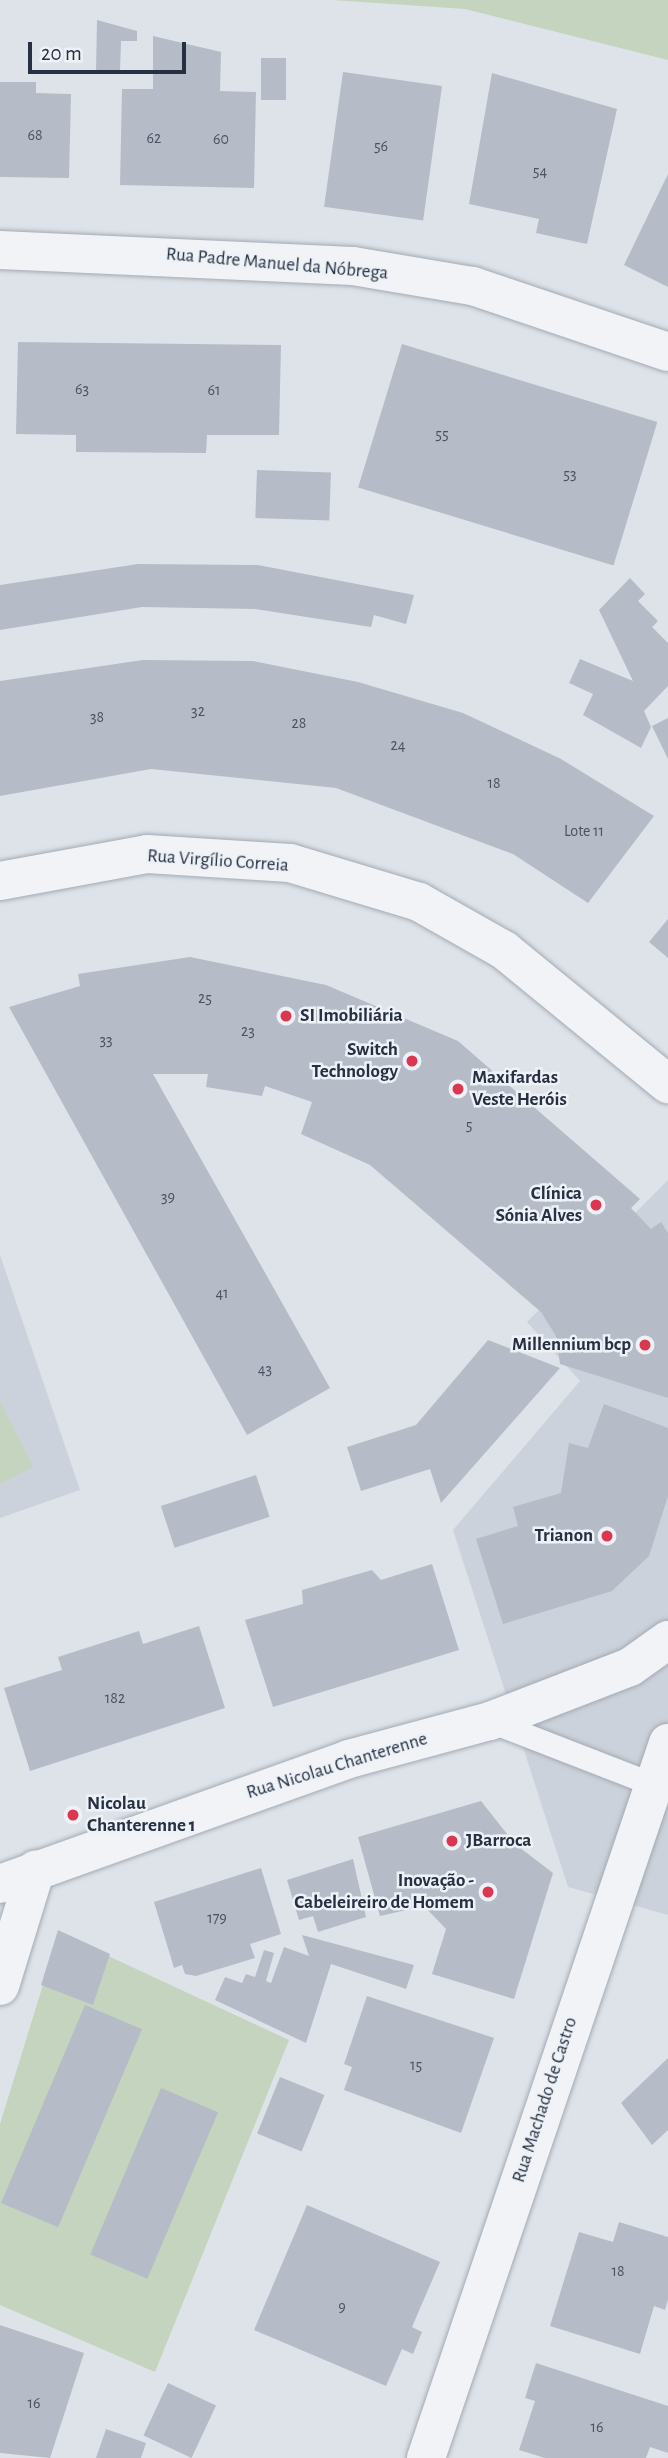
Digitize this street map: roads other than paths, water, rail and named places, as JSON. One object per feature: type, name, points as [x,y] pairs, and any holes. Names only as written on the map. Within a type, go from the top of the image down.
[{"type":"street","name":"Rua Padre Manuel da Nóbrega","points":[[0,250],[353,266],[473,286],[668,352]]},
{"type":"street","name":"Rua Virgílio Correia","points":[[0,881],[147,854],[290,863],[419,902],[504,950],[668,1084]]},
{"type":"street","name":"Rua Nicolau Chanterenne","points":[[0,1884],[349,1759],[490,1721],[630,1667],[668,1640]]},
{"type":"street","name":"Rua Machado de Castro","points":[[426,2458],[650,1783],[668,1743]]},
{"type":"street","points":[[0,1986],[36,1869]]},
{"type":"lane","points":[[490,1721],[650,1783]]},
{"type":"place","name":"SI Imobiliária","points":[[286,1016]]},
{"type":"place","name":"Switch Technology","points":[[412,1061]]},
{"type":"place","name":"Maxifardas Veste Heróis","points":[[458,1089]]},
{"type":"place","name":"Clínica Sónia Alves","points":[[596,1205]]},
{"type":"place","name":"Millennium bcp","points":[[645,1345]]},
{"type":"place","name":"Trianon","points":[[607,1536]]},
{"type":"place","name":"Nicolau Chanterenne 1","points":[[73,1815]]},
{"type":"place","name":"JBarroca","points":[[452,1841]]},
{"type":"place","name":"Inovação - Cabeleireiro de Homem","points":[[488,1892]]}]
